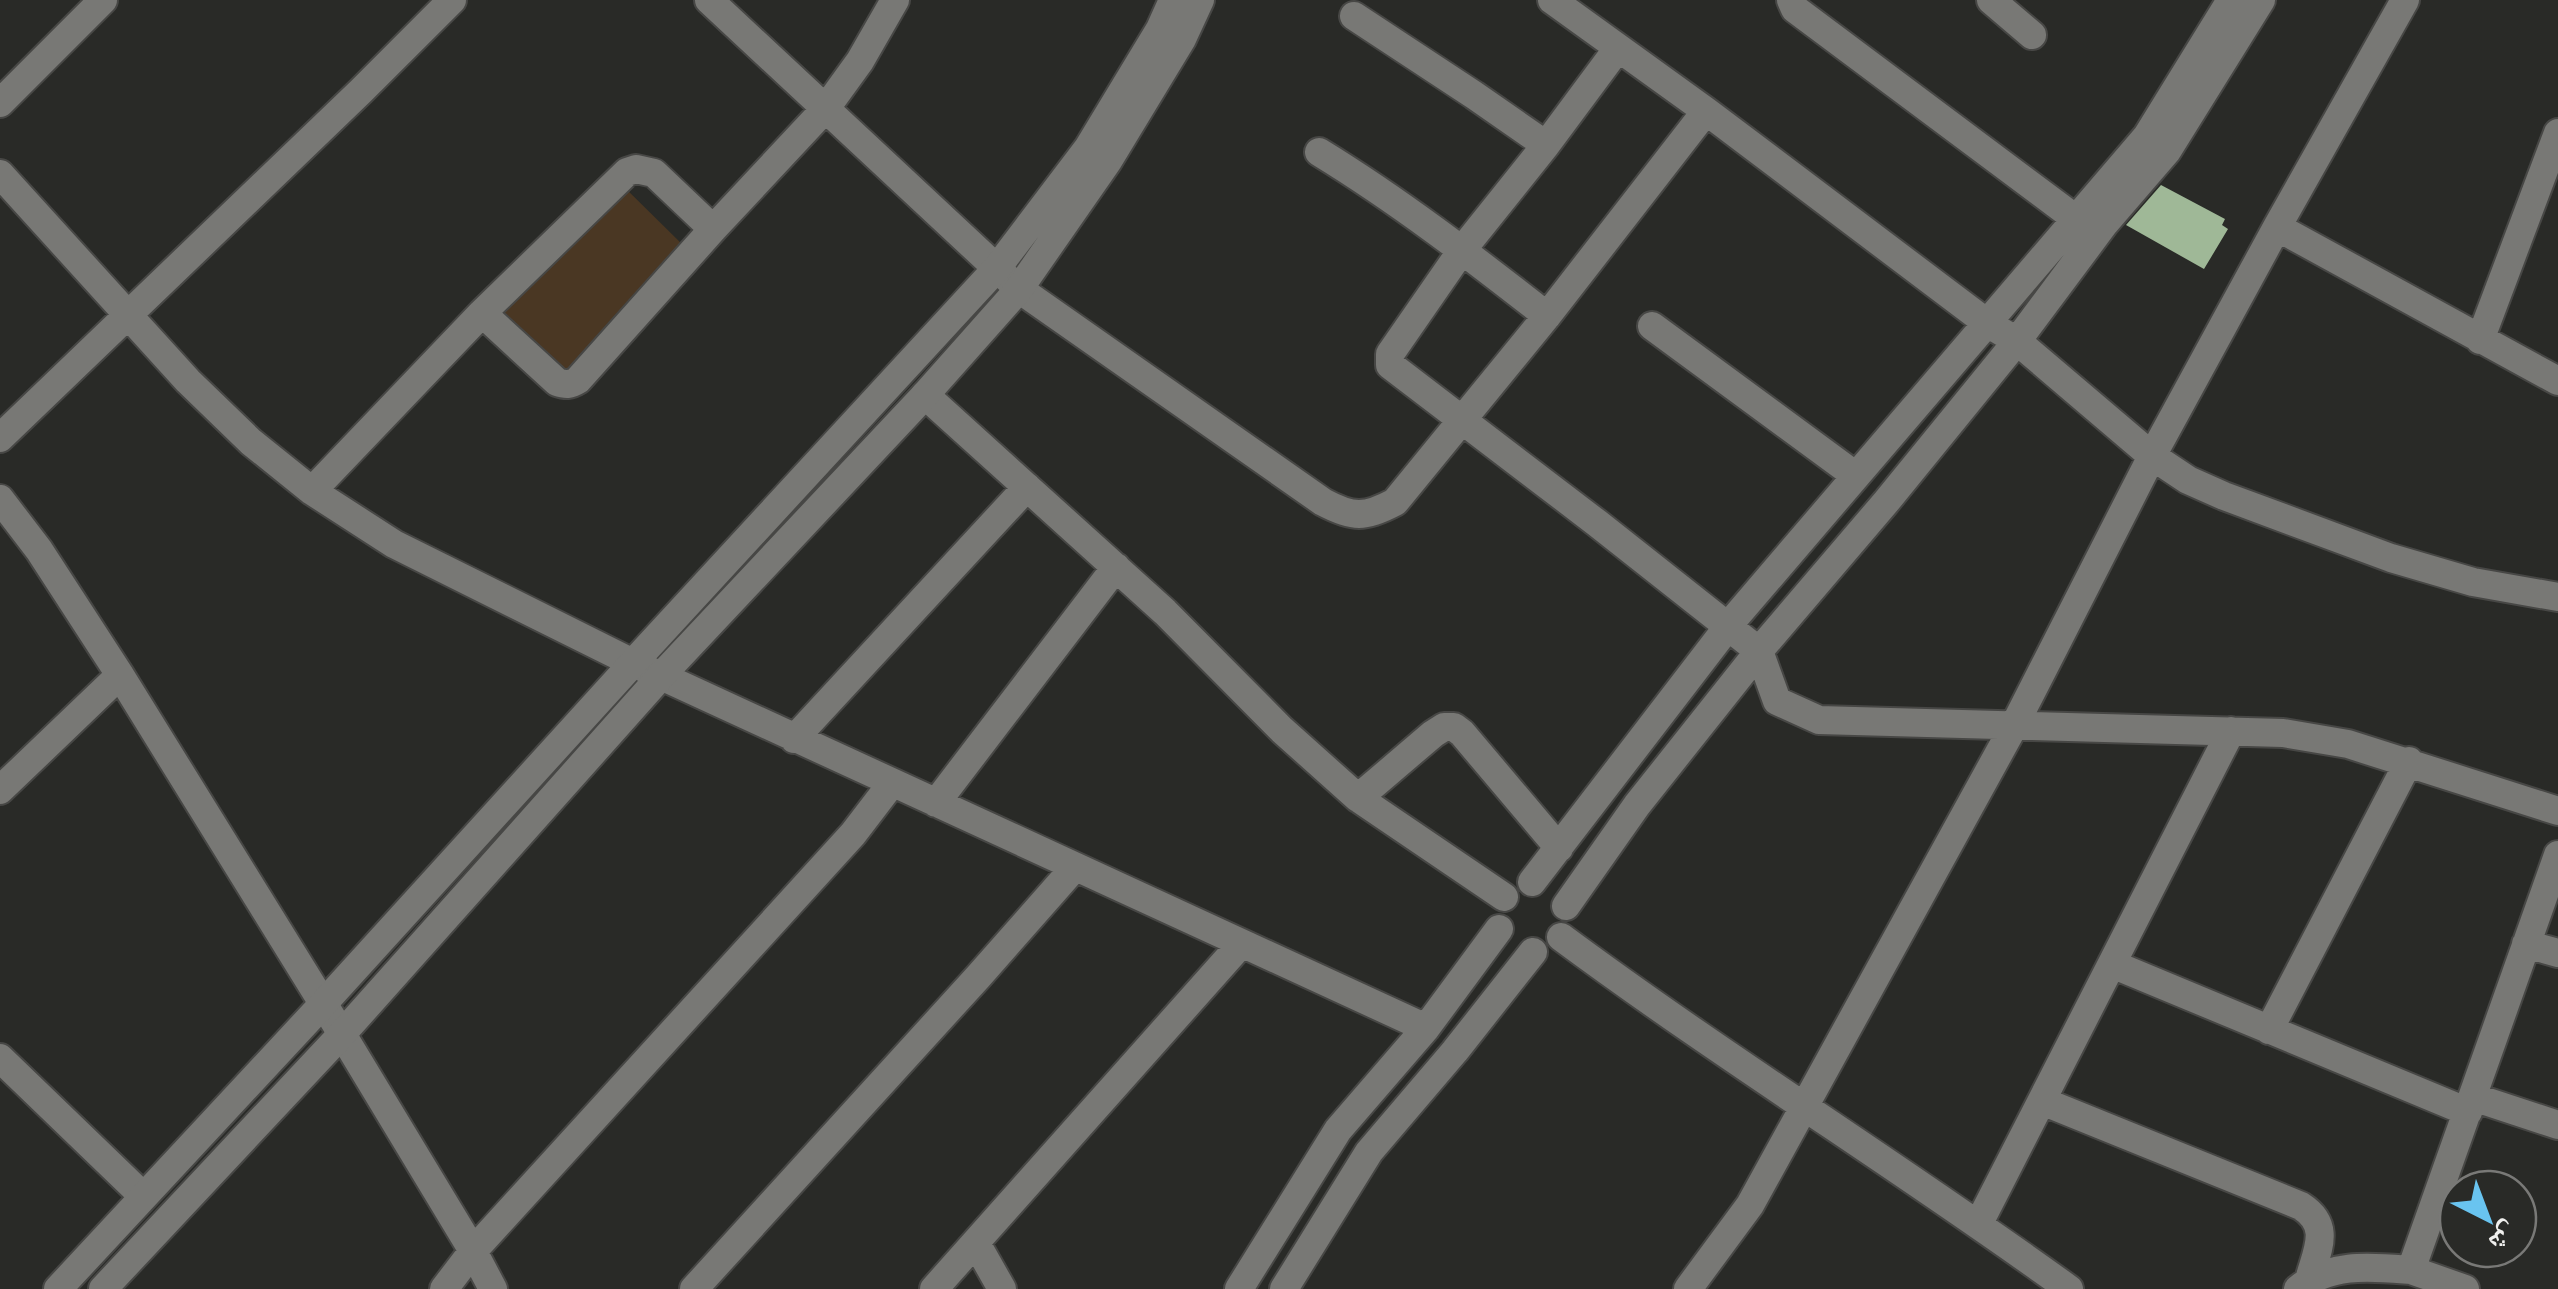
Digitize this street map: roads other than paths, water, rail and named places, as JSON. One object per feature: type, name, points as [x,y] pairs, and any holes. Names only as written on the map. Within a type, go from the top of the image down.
[{"type":"street","points":[[0,103],[103,0]]},
{"type":"street","points":[[0,438],[348,105],[452,0]]},
{"type":"street","points":[[709,0],[1019,289],[1278,471],[1342,512],[1361,516],[1395,502],[1548,316],[1706,111]]},
{"type":"street","points":[[482,313],[557,382],[565,385],[578,380],[826,108],[860,61],[895,0]]},
{"type":"street","points":[[58,1289],[998,268],[1088,148],[1173,0]]},
{"type":"street","points":[[103,1289],[342,1034],[660,676],[925,395],[1019,289],[1108,161],[1182,38],[1200,0]]},
{"type":"street","points":[[1552,0],[1584,9],[1618,48],[1987,323],[2017,341],[2152,456],[2188,480],[2391,558],[2473,582],[2558,598]]},
{"type":"street","points":[[1792,0],[1796,9],[2076,218]]},
{"type":"street","points":[[1992,0],[2032,36]]},
{"type":"street","points":[[1532,882],[1728,627],[2146,136],[2231,0]]},
{"type":"street","points":[[1566,906],[1553,889],[1543,884],[1521,884],[1499,907],[1500,929],[1512,946],[1533,952],[1544,950],[1561,938],[1566,928],[1566,906],[1637,805],[1759,651],[2017,341],[2106,223],[2167,151],[2261,0]]},
{"type":"street","points":[[1688,1289],[1750,1205],[2015,724],[2152,456],[2276,227],[2404,0]]},
{"type":"street","points":[[1354,16],[1546,145]]},
{"type":"street","points":[[1618,48],[1462,250],[1388,360],[1759,651],[1777,701],[1819,720],[2283,733],[2348,744],[2558,811]]},
{"type":"street","points":[[2480,340],[2558,133]]},
{"type":"street","points":[[1319,152],[1462,250],[1548,316]]},
{"type":"street","points":[[312,491],[482,313],[627,172],[636,169],[654,173],[713,229]]},
{"type":"street","points":[[0,174],[188,381],[251,442],[312,491],[394,544],[660,676],[1426,1028]]},
{"type":"street","points":[[2276,227],[2558,381]]},
{"type":"street","points":[[1652,326],[1856,476]]},
{"type":"street","points":[[925,395],[1116,566],[1282,730],[1358,798],[1504,898]]},
{"type":"street","points":[[794,738],[1028,487]]},
{"type":"street","points":[[0,499],[39,550],[120,675],[342,1034],[493,1289]]},
{"type":"street","points":[[936,803],[1116,566]]},
{"type":"street","points":[[0,790],[120,675]]},
{"type":"street","points":[[1358,798],[1434,734],[1454,726],[1559,848]]},
{"type":"street","points":[[1978,1223],[2231,731]]},
{"type":"street","points":[[2268,1030],[2409,762]]},
{"type":"street","points":[[444,1289],[472,1251],[853,834],[892,783]]},
{"type":"street","points":[[2411,1270],[2558,854]]},
{"type":"street","points":[[694,1289],[1074,868]]},
{"type":"street","points":[[1240,1289],[1338,1130],[1426,1028],[1500,929]]},
{"type":"street","points":[[1561,938],[2069,1289]]},
{"type":"street","points":[[934,1289],[1240,944]]},
{"type":"street","points":[[2526,944],[2558,953]]},
{"type":"street","points":[[1284,1289],[1369,1152],[1533,952]]},
{"type":"street","points":[[2112,964],[2268,1030],[2471,1105],[2558,1126]]},
{"type":"street","points":[[0,1058],[143,1196]]},
{"type":"street","points":[[2042,1100],[2312,1213],[2321,1234],[2304,1284]]},
{"type":"street","points":[[976,1244],[1002,1289]]},
{"type":"street","points":[[2304,1284],[2341,1268],[2411,1270],[2465,1289]]}]
